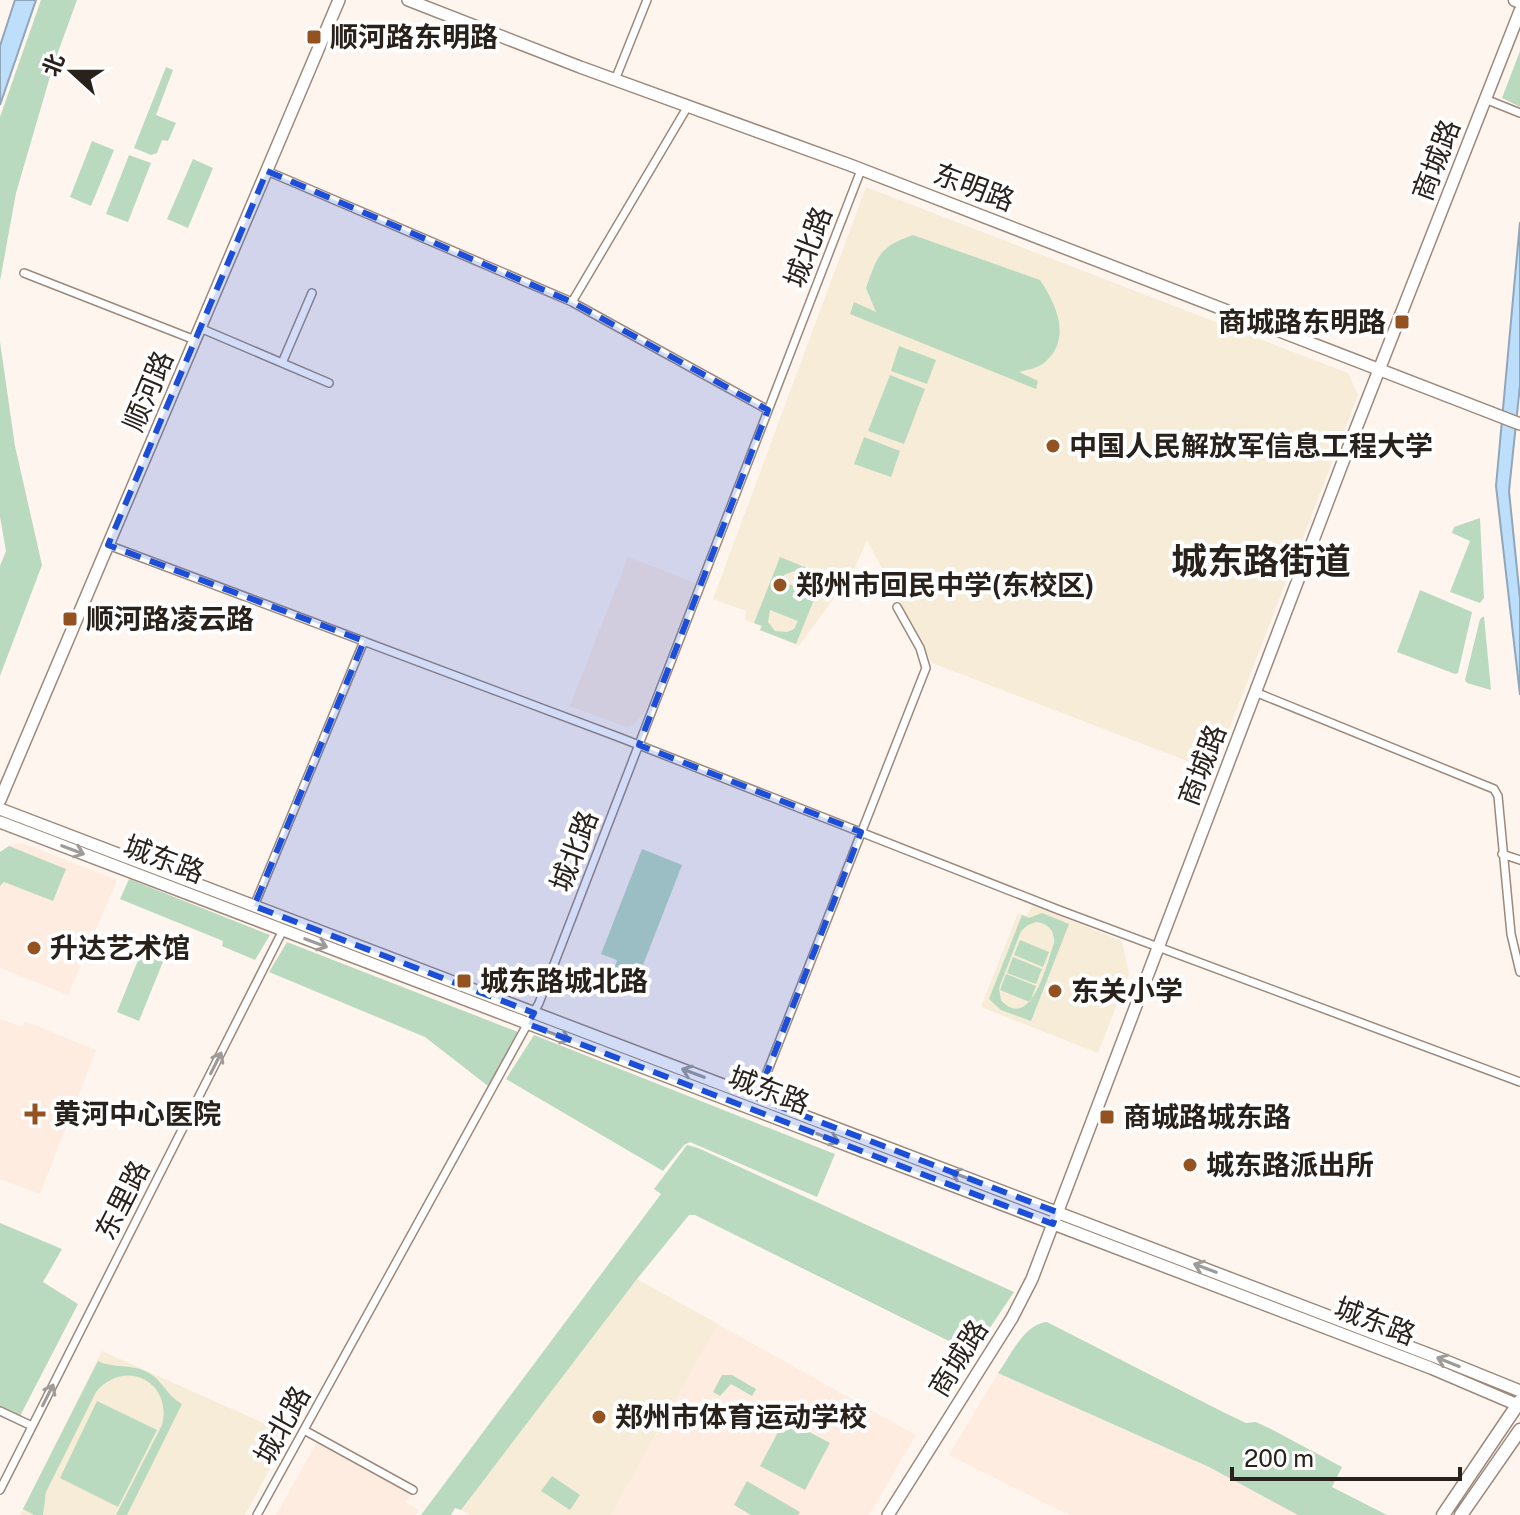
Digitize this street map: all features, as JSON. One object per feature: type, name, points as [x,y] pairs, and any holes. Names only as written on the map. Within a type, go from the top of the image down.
[{"type":"main road","points":[[1443,1515],[1519,1404]]},
{"type":"main road","points":[[1461,1515],[1520,1430]]},
{"type":"street","name":"顺河路","points":[[0,800],[339,0]]},
{"type":"street","name":"东明路","points":[[408,0],[861,170],[1520,424]]},
{"type":"street","points":[[615,80],[647,0]]},
{"type":"street","name":"商城路","points":[[888,1515],[1016,1310],[1032,1279],[1255,692],[1520,11]]},
{"type":"street","points":[[1485,99],[1520,113]]},
{"type":"street","points":[[572,302],[688,106]]},
{"type":"street","name":"城北路","points":[[257,1515],[531,1018],[861,170]]},
{"type":"street","points":[[267,171],[572,302],[768,410]]},
{"type":"street","points":[[24,273],[282,363],[329,383]]},
{"type":"street","points":[[282,363],[312,293]]},
{"type":"street","points":[[108,545],[1520,1082]]},
{"type":"street","points":[[757,1098],[926,668],[920,648],[897,607]]},
{"type":"street","points":[[254,906],[364,641]]},
{"type":"street","points":[[1255,692],[1494,789],[1498,796],[1511,934],[1520,972]]},
{"type":"street","name":"城东路","points":[[0,809],[254,906],[531,1018],[1520,1391]]},
{"type":"street","name":"城东路","points":[[0,822],[283,930],[757,1098],[1519,1404]]},
{"type":"street","points":[[1502,854],[1520,860]]},
{"type":"street","name":"东里路","points":[[0,1490],[283,930]]},
{"type":"street","points":[[0,1411],[32,1426]]},
{"type":"street","points":[[304,1430],[413,1490]]},
{"type":"highlighted area","points":[[267,171],[572,302],[768,410],[639,745],[861,832],[757,1098],[1057,1212],[1053,1224],[528,1024],[534,1013],[254,906],[364,641],[108,545]]},
{"type":"shaded area","name":"中国人民解放军信息工程大学","points":[[866,187],[1348,373],[1358,395],[1213,771],[932,663],[867,540],[854,570],[799,646],[759,630],[761,626],[745,620],[746,611],[713,599]]},
{"type":"shaded area","points":[[628,557],[695,583],[645,712],[627,727],[570,706]]},
{"type":"shaded area","points":[[22,843],[117,880],[68,995],[0,968],[0,852],[10,845]]},
{"type":"shaded area","name":"东关小学","points":[[1032,905],[1122,941],[1129,974],[1098,1053],[981,1007],[1018,913],[1027,916]]},
{"type":"shaded area","name":"黄河中心医院","points":[[0,1019],[22,1027],[25,1021],[96,1050],[40,1194],[0,1179]]},
{"type":"shaded area","name":"郑州市体育运动学校","points":[[637,1279],[718,1324],[611,1515],[470,1515],[461,1510]]},
{"type":"shaded area","points":[[718,1324],[916,1435],[869,1515],[611,1515]]},
{"type":"shaded area","points":[[102,1351],[281,1431],[285,1441],[245,1515],[20,1515]]},
{"type":"shaded area","points":[[998,1373],[1209,1467],[1298,1515],[1069,1515],[949,1455]]},
{"type":"shaded area","points":[[317,1442],[411,1494],[406,1502],[419,1510],[416,1515],[276,1515]]},
{"type":"green space","points":[[41,0],[77,0],[54,63],[16,193],[0,281],[0,117]]},
{"type":"green space","points":[[1520,51],[1520,107],[1502,98]]},
{"type":"green space","points":[[166,67],[173,70],[156,115],[176,123],[168,141],[162,140],[157,153],[151,155],[134,148]]},
{"type":"green space","points":[[92,141],[114,150],[91,206],[70,197]]},
{"type":"green space","points":[[129,155],[151,163],[128,222],[106,214]]},
{"type":"green space","points":[[193,159],[213,168],[188,228],[167,219]]},
{"type":"green space","points":[[913,235],[1040,280],[1056,310],[1060,333],[1053,354],[1044,363],[1019,372],[1038,381],[1036,389],[850,314],[854,302],[876,312],[866,288],[877,260],[886,248]]},
{"type":"green space","points":[[0,342],[15,446],[42,565],[0,676],[0,566],[6,551],[0,517]]},
{"type":"green space","points":[[899,346],[936,360],[927,384],[891,371]]},
{"type":"green space","points":[[890,375],[925,389],[904,444],[868,431]]},
{"type":"green space","points":[[864,437],[900,451],[891,477],[854,464]]},
{"type":"green space","points":[[1480,518],[1484,598],[1480,603],[1450,592],[1470,541],[1452,533],[1454,527]]},
{"type":"green space","points":[[780,557],[824,575],[796,644],[760,630],[762,626],[754,623]],"holes":[[[794,571],[808,576],[812,587],[810,593],[782,581],[784,575]],[[770,610],[798,621],[794,629],[775,631],[768,622]]]},
{"type":"green space","points":[[1420,590],[1472,612],[1458,673],[1397,652]]},
{"type":"green space","points":[[1484,616],[1491,690],[1465,680],[1480,619]]},
{"type":"green space","points":[[9,846],[66,869],[53,901],[4,882],[0,886],[0,852]]},
{"type":"green space","points":[[642,849],[682,865],[641,970],[634,974],[615,967],[617,960],[601,954]]},
{"type":"green space","points":[[129,879],[270,935],[255,960],[222,946],[223,941],[120,899]]},
{"type":"green space","points":[[1042,913],[1069,924],[1031,1021],[1001,1010],[989,999],[1022,915],[1029,918]],"holes":[[[1036,922],[1050,928],[1054,943],[1042,979],[1029,1002],[1021,1008],[1012,1008],[1001,1000],[999,988],[1021,931]]]},
{"type":"green space","points":[[149,933],[171,942],[139,1021],[117,1012]]},
{"type":"green space","points":[[1020,940],[1049,952],[1043,967],[1014,955]]},
{"type":"green space","points":[[287,942],[518,1032],[488,1086],[425,1037],[269,972]]},
{"type":"green space","points":[[1013,957],[1042,969],[1036,984],[1007,973]]},
{"type":"green space","points":[[1006,974],[1036,986],[1030,1002],[1000,990]]},
{"type":"green space","points":[[534,1035],[835,1154],[817,1197],[690,1142],[663,1171],[506,1079]]},
{"type":"green space","points":[[687,1145],[1014,1292],[973,1353],[695,1215],[689,1215],[461,1510],[455,1508],[451,1515],[421,1515],[661,1194],[654,1189]]},
{"type":"green space","points":[[0,1223],[62,1249],[43,1282],[78,1304],[20,1416],[0,1406]]},
{"type":"green space","points":[[1047,1322],[1223,1412],[1246,1423],[1256,1422],[1342,1467],[1332,1487],[1387,1515],[1298,1515],[1209,1467],[998,1373],[1025,1334]]},
{"type":"green space","points":[[98,1361],[149,1373],[182,1404],[127,1515],[116,1515],[162,1425],[164,1410],[154,1386],[144,1379],[120,1376],[108,1382],[96,1392],[46,1492],[43,1515],[34,1515],[23,1509]]},
{"type":"green space","points":[[722,1375],[732,1375],[756,1389],[752,1396],[731,1384],[720,1396],[713,1392]]},
{"type":"green space","points":[[97,1401],[157,1430],[118,1507],[60,1478]]},
{"type":"green space","points":[[785,1419],[830,1443],[805,1490],[760,1466]]},
{"type":"green space","points":[[552,1476],[580,1495],[570,1510],[541,1491]]},
{"type":"green space","points":[[747,1481],[800,1512],[798,1515],[751,1515],[734,1505]]},
{"type":"water","points":[[15,0],[36,0],[0,105],[0,46]]},
{"type":"water","points":[[1520,222],[1520,385],[1509,491],[1520,599],[1520,695],[1496,486]]},
{"type":"place","name":"顺河路东明路","points":[[314,37]]},
{"type":"place","name":"商城路东明路","points":[[1402,322]]},
{"type":"place","name":"中国人民解放军信息工程大学","points":[[1053,446]]},
{"type":"place","name":"郑州市回民中学(东校区)","points":[[780,585]]},
{"type":"place","name":"顺河路凌云路","points":[[70,619]]},
{"type":"place","name":"升达艺术馆","points":[[34,948]]},
{"type":"place","name":"城东路城北路","points":[[464,981]]},
{"type":"place","name":"东关小学","points":[[1055,991]]},
{"type":"place","name":"黄河中心医院","points":[[35,1114]]},
{"type":"place","name":"商城路城东路","points":[[1107,1117]]},
{"type":"place","name":"城东路派出所","points":[[1190,1165]]},
{"type":"place","name":"郑州市体育运动学校","points":[[599,1417]]},
{"type":"district","name":"城东路街道","points":[[1261,561]]}]
